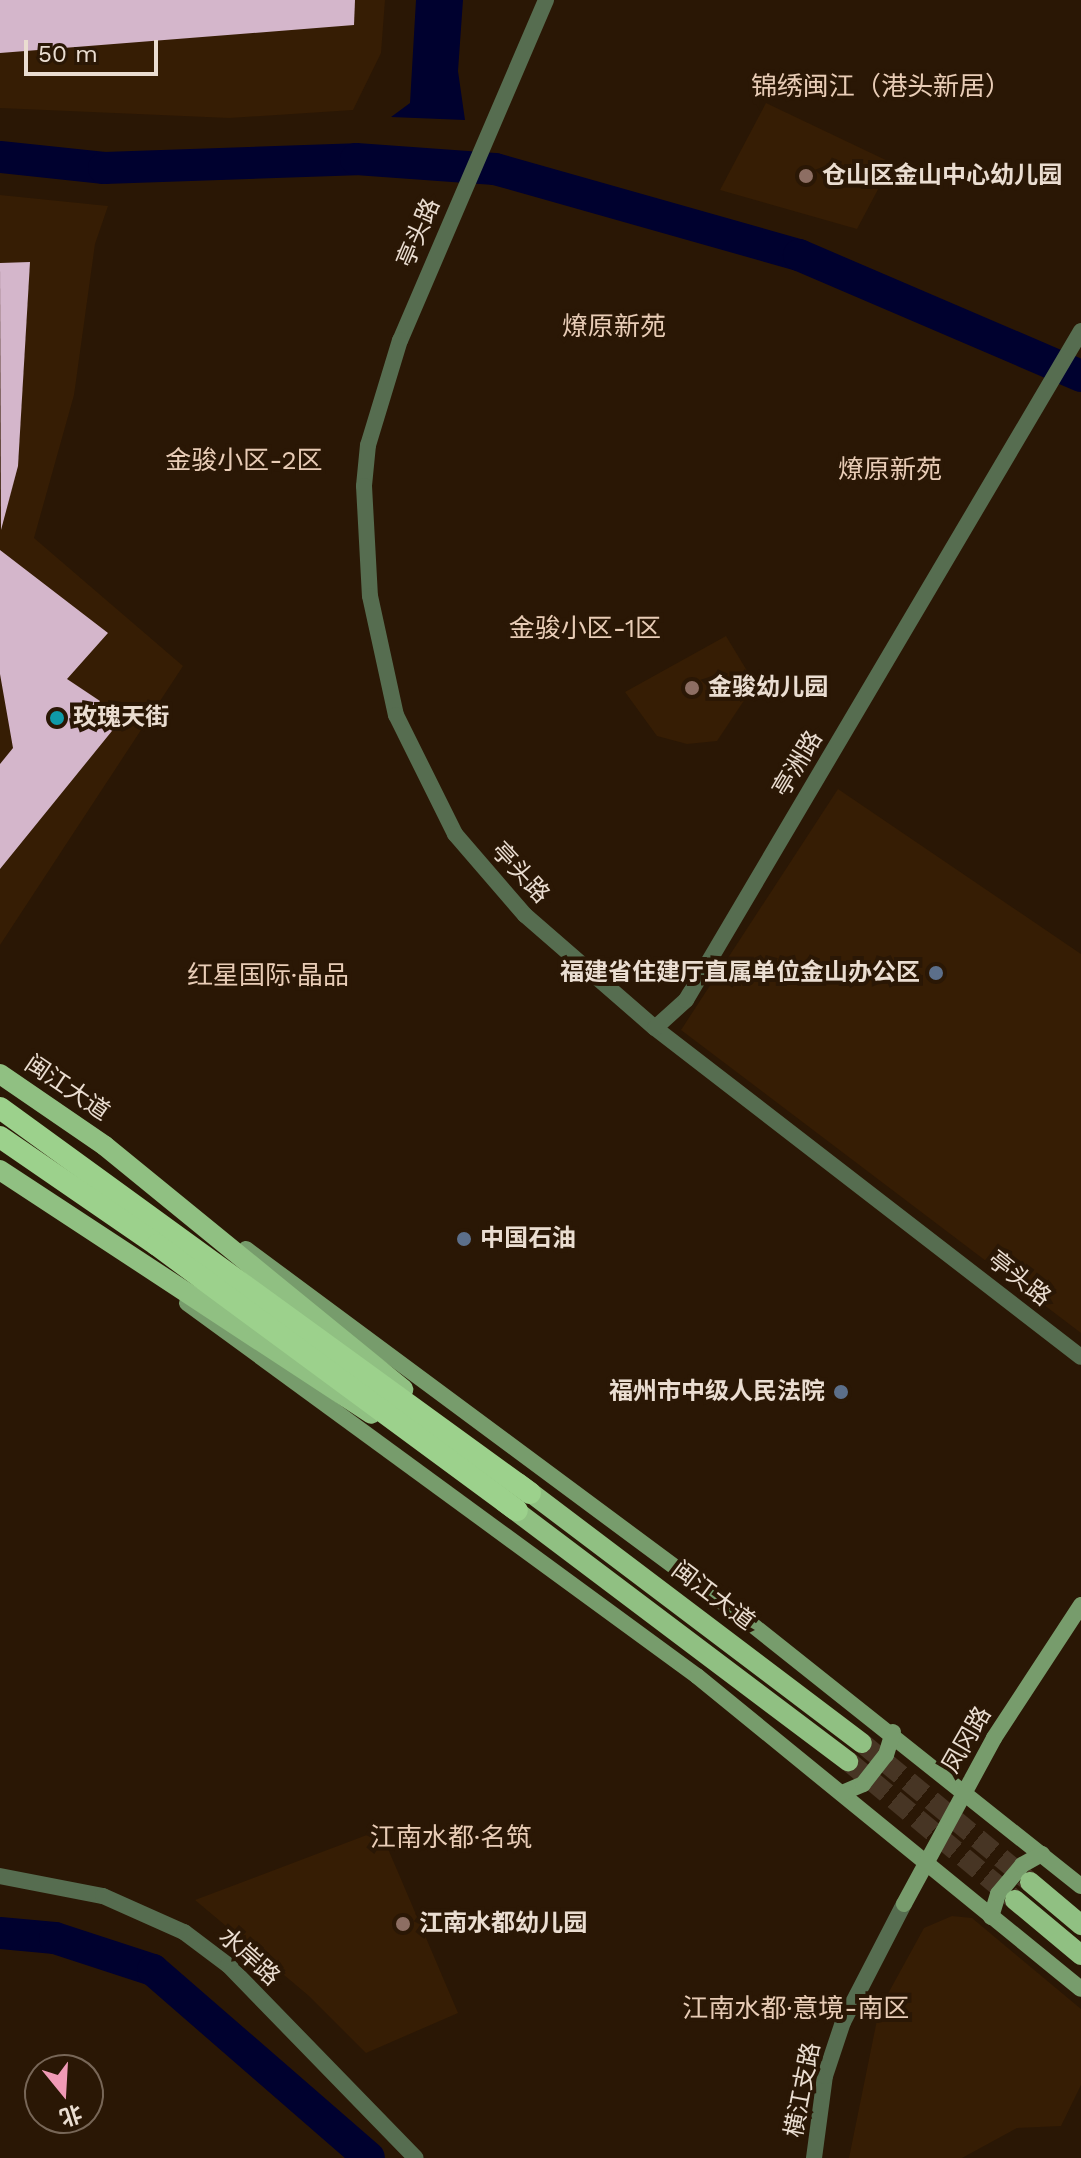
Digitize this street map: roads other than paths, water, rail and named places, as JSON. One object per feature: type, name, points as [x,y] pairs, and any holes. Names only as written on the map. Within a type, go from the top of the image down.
[{"type":"highway","points":[[0,1108],[164,1237],[524,1502]]},
{"type":"highway","points":[[0,1137],[164,1237]]},
{"type":"main road","name":"闽江大道","points":[[0,1074],[105,1146],[524,1502],[848,1761]]},
{"type":"main road","points":[[105,1146],[893,1732],[1081,1886]]},
{"type":"main road","points":[[0,1170],[697,1676],[1081,1989]]},
{"type":"main road","points":[[53,1206],[524,1502]]},
{"type":"main road","name":"闽江大道","points":[[524,1502],[862,1743]]},
{"type":"main road","name":"凤冈路","points":[[904,1904],[966,1791],[1081,1605]]},
{"type":"main road","points":[[842,1793],[863,1784],[886,1755],[893,1732]]},
{"type":"main road","points":[[991,1917],[998,1894],[1022,1865],[1042,1854]]},
{"type":"main road","points":[[1030,1882],[1081,1925]]},
{"type":"main road","points":[[1015,1900],[1081,1955]]},
{"type":"street","name":"亭头路","points":[[546,0],[490,123],[390,367],[365,460],[370,596],[388,691],[435,801],[474,860],[525,915],[655,1028],[1081,1357]]},
{"type":"street","name":"亭洲路","points":[[655,1028],[686,1000],[1081,332]]},
{"type":"street","name":"水岸路","points":[[0,1876],[103,1896],[184,1932],[228,1965],[416,2158]]},
{"type":"street","name":"横江支路","points":[[814,2158],[825,2076],[843,2022],[904,1904]]},
{"type":"water","points":[[416,0],[463,0],[458,71],[465,120],[391,117],[410,103]]},
{"type":"waterway","points":[[0,157],[104,168],[356,159],[495,169],[799,255],[1081,376]]},
{"type":"waterway","points":[[0,1933],[55,1938],[153,1970],[369,2158]]},
{"type":"tunnel","points":[[862,1743],[1030,1882]]},
{"type":"tunnel","points":[[848,1761],[1015,1900]]},
{"type":"place","name":"仓山区金山中心幼儿园","points":[[806,176]]},
{"type":"place","name":"金骏幼儿园","points":[[692,688]]},
{"type":"place","name":"玫瑰天街","points":[[57,718]]},
{"type":"place","name":"福建省住建厅直属单位金山办公区","points":[[936,973]]},
{"type":"place","name":"中国石油","points":[[464,1239]]},
{"type":"place","name":"福州市中级人民法院","points":[[841,1392]]},
{"type":"place","name":"江南水都幼儿园","points":[[403,1924]]},
{"type":"district","name":"锦绣闽江（港头新居）","points":[[881,87]]},
{"type":"district","name":"燎原新苑","points":[[614,327]]},
{"type":"district","name":"金骏小区-2区","points":[[244,461]]},
{"type":"district","name":"燎原新苑","points":[[890,470]]},
{"type":"district","name":"金骏小区-1区","points":[[585,629]]},
{"type":"district","name":"红星国际·晶品","points":[[268,976]]},
{"type":"district","name":"江南水都·名筑","points":[[451,1838]]},
{"type":"district","name":"江南水都·意境-南区","points":[[796,2009]]}]
